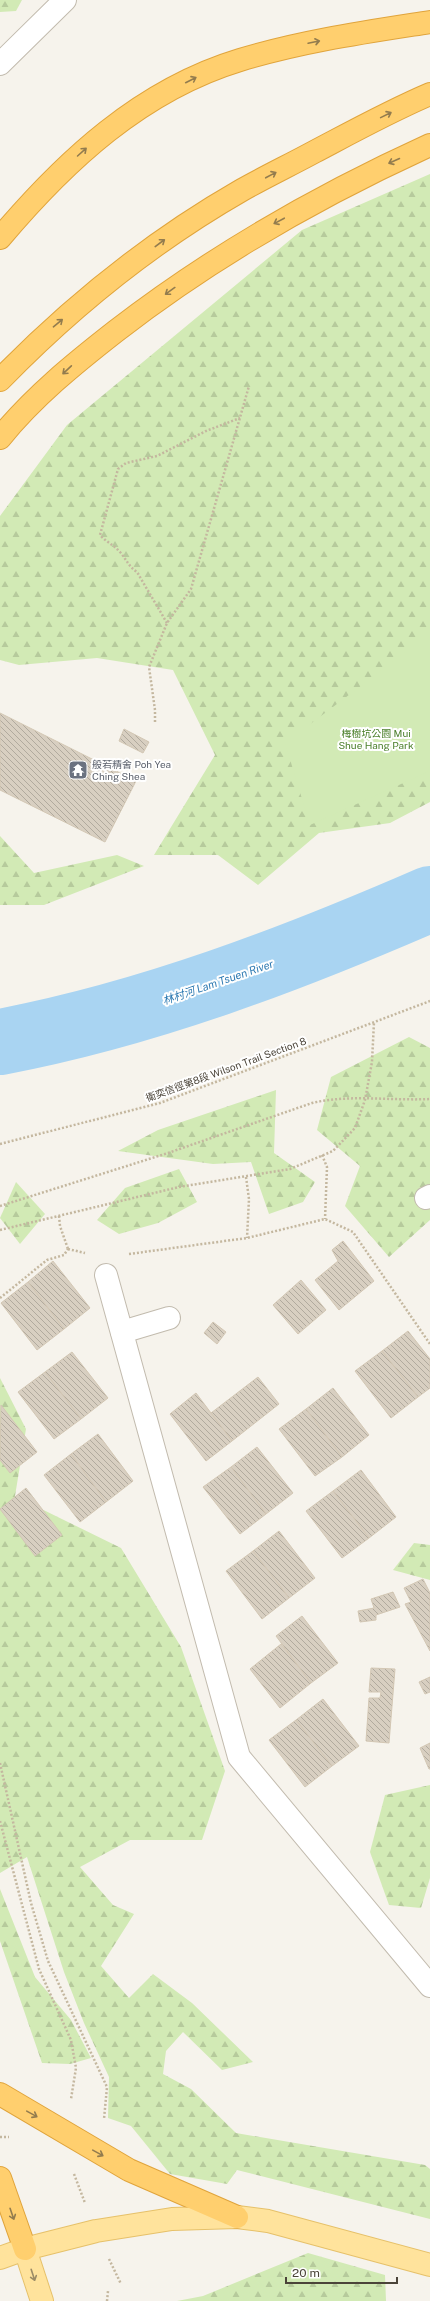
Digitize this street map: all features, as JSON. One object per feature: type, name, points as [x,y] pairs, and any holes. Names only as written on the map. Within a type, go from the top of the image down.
[{"type":"highway","points":[[0,238],[25,208],[81,153],[122,120],[159,96],[199,76],[239,61],[285,48],[340,36],[430,22]]},
{"type":"highway","points":[[0,380],[41,338],[105,285],[167,238],[241,190],[349,133],[430,94]]},
{"type":"highway","points":[[0,438],[69,368],[192,274],[263,230],[371,172],[430,145]]},
{"type":"highway","points":[[0,2094],[129,2170],[237,2217]]},
{"type":"highway","points":[[0,2178],[25,2249]]},
{"type":"main road","points":[[0,2258],[25,2249],[96,2231],[164,2220],[237,2217],[268,2222],[430,2265]]},
{"type":"main road","points":[[25,2249],[42,2301]]},
{"type":"street","points":[[0,64],[65,0]]},
{"type":"street","points":[[106,1275],[239,1757],[430,1986]]},
{"type":"street","points":[[122,1332],[169,1318]]},
{"type":"path","points":[[155,722],[155,710],[149,667],[167,623],[191,589],[249,386]]},
{"type":"path","points":[[167,623],[137,572],[119,551],[104,540],[100,535],[118,469],[126,463],[157,456],[206,431],[240,418]]},
{"type":"path","name":"衛奕信徑第8段 Wilson Trail Section 8","points":[[0,1144],[160,1103],[430,1001]]},
{"type":"path","points":[[0,1230],[179,1188],[290,1169],[332,1151],[355,1128],[365,1100],[372,1062],[374,1022]]},
{"type":"path","points":[[0,1206],[168,1153],[312,1103],[330,1099],[430,1099]]},
{"type":"path","points":[[322,1155],[327,1167],[325,1219]]},
{"type":"path","points":[[246,1177],[249,1199],[247,1238]]},
{"type":"path","points":[[0,1298],[47,1260],[64,1255],[68,1249],[59,1216]]},
{"type":"path","points":[[123,1255],[247,1238],[325,1219],[353,1232],[430,1344]]},
{"type":"path","points":[[68,1249],[88,1253]]},
{"type":"path","points":[[0,1762],[31,1903],[48,1961],[107,2087],[103,2123]]},
{"type":"path","points":[[0,1821],[40,1969],[71,2040],[76,2068],[70,2102]]},
{"type":"path","points":[[107,2301],[108,2291]]},
{"type":"green space","points":[[0,0],[22,0],[16,11],[0,12]]},
{"type":"green space","points":[[430,174],[430,802],[390,823],[319,833],[258,885],[218,855],[154,855],[215,755],[173,670],[97,658],[19,665],[0,660],[0,516],[67,425],[302,230]]},
{"type":"green space","name":"梅樹坑公園 Mui Shue Hang Park","points":[[430,634],[430,771],[310,825],[285,743]]},
{"type":"green space","points":[[0,836],[34,873],[117,855],[144,866],[44,905],[0,905]]},
{"type":"green space","points":[[409,1037],[430,1048],[430,1220],[389,1257],[345,1206],[360,1166],[317,1130],[331,1077]]},
{"type":"green space","points":[[276,1090],[274,1153],[315,1182],[303,1202],[269,1214],[251,1162],[213,1164],[118,1151],[158,1130]]},
{"type":"green space","points":[[179,1169],[197,1202],[158,1223],[119,1234],[97,1220],[125,1188]]},
{"type":"green space","points":[[16,1182],[45,1214],[20,1244],[0,1218]]},
{"type":"green space","points":[[0,1378],[26,1429],[15,1496],[121,1548],[181,1647],[225,1771],[202,1840],[130,1840],[80,1867],[113,1905],[134,1914],[101,1966],[129,1998],[153,1974],[192,2003],[253,2062],[222,2070],[183,2032],[166,2051],[163,2074],[191,2089],[236,2133],[425,2165],[430,2169],[430,2219],[237,2170],[227,2184],[170,2174],[131,2126],[108,2118],[109,2077],[84,2023],[64,1972],[27,1857],[0,1873]]},
{"type":"green space","points":[[414,1543],[430,1545],[430,1580],[393,1570]]},
{"type":"green space","points":[[430,1785],[430,1878],[421,1908],[389,1905],[370,1852],[385,1795]]},
{"type":"green space","points":[[0,1889],[35,1977],[71,2020],[91,2058],[70,2064],[42,2063],[0,1941]]},
{"type":"green space","points":[[308,2253],[385,2275],[386,2301],[177,2301],[203,2296]]},
{"type":"building","points":[[0,713],[136,781],[105,842],[0,790]]},
{"type":"building","points":[[124,729],[149,742],[143,753],[119,741]]},
{"type":"building","points":[[343,1241],[374,1281],[339,1310],[315,1280],[338,1261],[332,1250]]},
{"type":"building","points":[[53,1261],[90,1308],[64,1329],[28,1282]]},
{"type":"building","points":[[301,1280],[326,1310],[298,1334],[273,1305]]},
{"type":"building","points":[[28,1282],[64,1329],[37,1350],[1,1303]]},
{"type":"building","points":[[213,1322],[226,1332],[217,1344],[204,1333]]},
{"type":"building","points":[[408,1331],[430,1359],[430,1388],[418,1397],[382,1351]]},
{"type":"building","points":[[382,1351],[418,1397],[391,1418],[355,1371]]},
{"type":"building","points":[[72,1352],[108,1398],[81,1419],[45,1372]]},
{"type":"building","points":[[45,1372],[81,1419],[54,1439],[18,1392]]},
{"type":"building","points":[[258,1377],[279,1404],[232,1441],[211,1413]]},
{"type":"building","points":[[333,1388],[369,1435],[342,1457],[306,1409]]},
{"type":"building","points":[[196,1393],[232,1441],[206,1461],[170,1414]]},
{"type":"building","points":[[1,1405],[37,1452],[10,1473],[0,1460]]},
{"type":"building","points":[[306,1409],[342,1457],[315,1476],[279,1429]]},
{"type":"building","points":[[98,1434],[133,1481],[106,1502],[71,1454]]},
{"type":"building","points":[[257,1447],[293,1493],[266,1514],[231,1467]]},
{"type":"building","points":[[71,1454],[106,1502],[80,1522],[44,1475]]},
{"type":"building","points":[[231,1467],[266,1514],[240,1534],[203,1487]]},
{"type":"building","points":[[361,1470],[396,1517],[369,1538],[333,1491]]},
{"type":"building","points":[[26,1488],[62,1535],[35,1556],[0,1509]]},
{"type":"building","points":[[333,1491],[369,1538],[342,1558],[306,1511]]},
{"type":"building","points":[[279,1531],[315,1578],[289,1598],[253,1551]]},
{"type":"building","points":[[253,1551],[289,1598],[262,1619],[226,1571]]},
{"type":"building","points":[[423,1579],[430,1593],[430,1651],[405,1604],[411,1602],[404,1588]]},
{"type":"building","points":[[393,1592],[400,1607],[376,1615],[376,1620],[360,1622],[358,1611],[374,1608],[371,1599]]},
{"type":"building","points":[[302,1616],[338,1663],[311,1683],[276,1636]]},
{"type":"building","points":[[281,1644],[311,1683],[280,1708],[250,1669]]},
{"type":"building","points":[[371,1668],[395,1669],[389,1743],[366,1741],[369,1698],[380,1698],[381,1692],[369,1692]]},
{"type":"building","points":[[430,1677],[430,1692],[425,1694],[419,1682]]},
{"type":"building","points":[[323,1699],[359,1746],[332,1766],[296,1720]]},
{"type":"building","points":[[296,1720],[332,1766],[305,1787],[269,1740]]},
{"type":"building","points":[[430,1743],[430,1769],[429,1769],[420,1748]]},
{"type":"waterway","name":"林村河 Lam Tsuen River","points":[[0,1042],[55,1030],[165,1000],[325,943],[430,899]]},
{"type":"place","name":"般若精舍 Poh Yea Ching Shea","points":[[78,770]]}]
